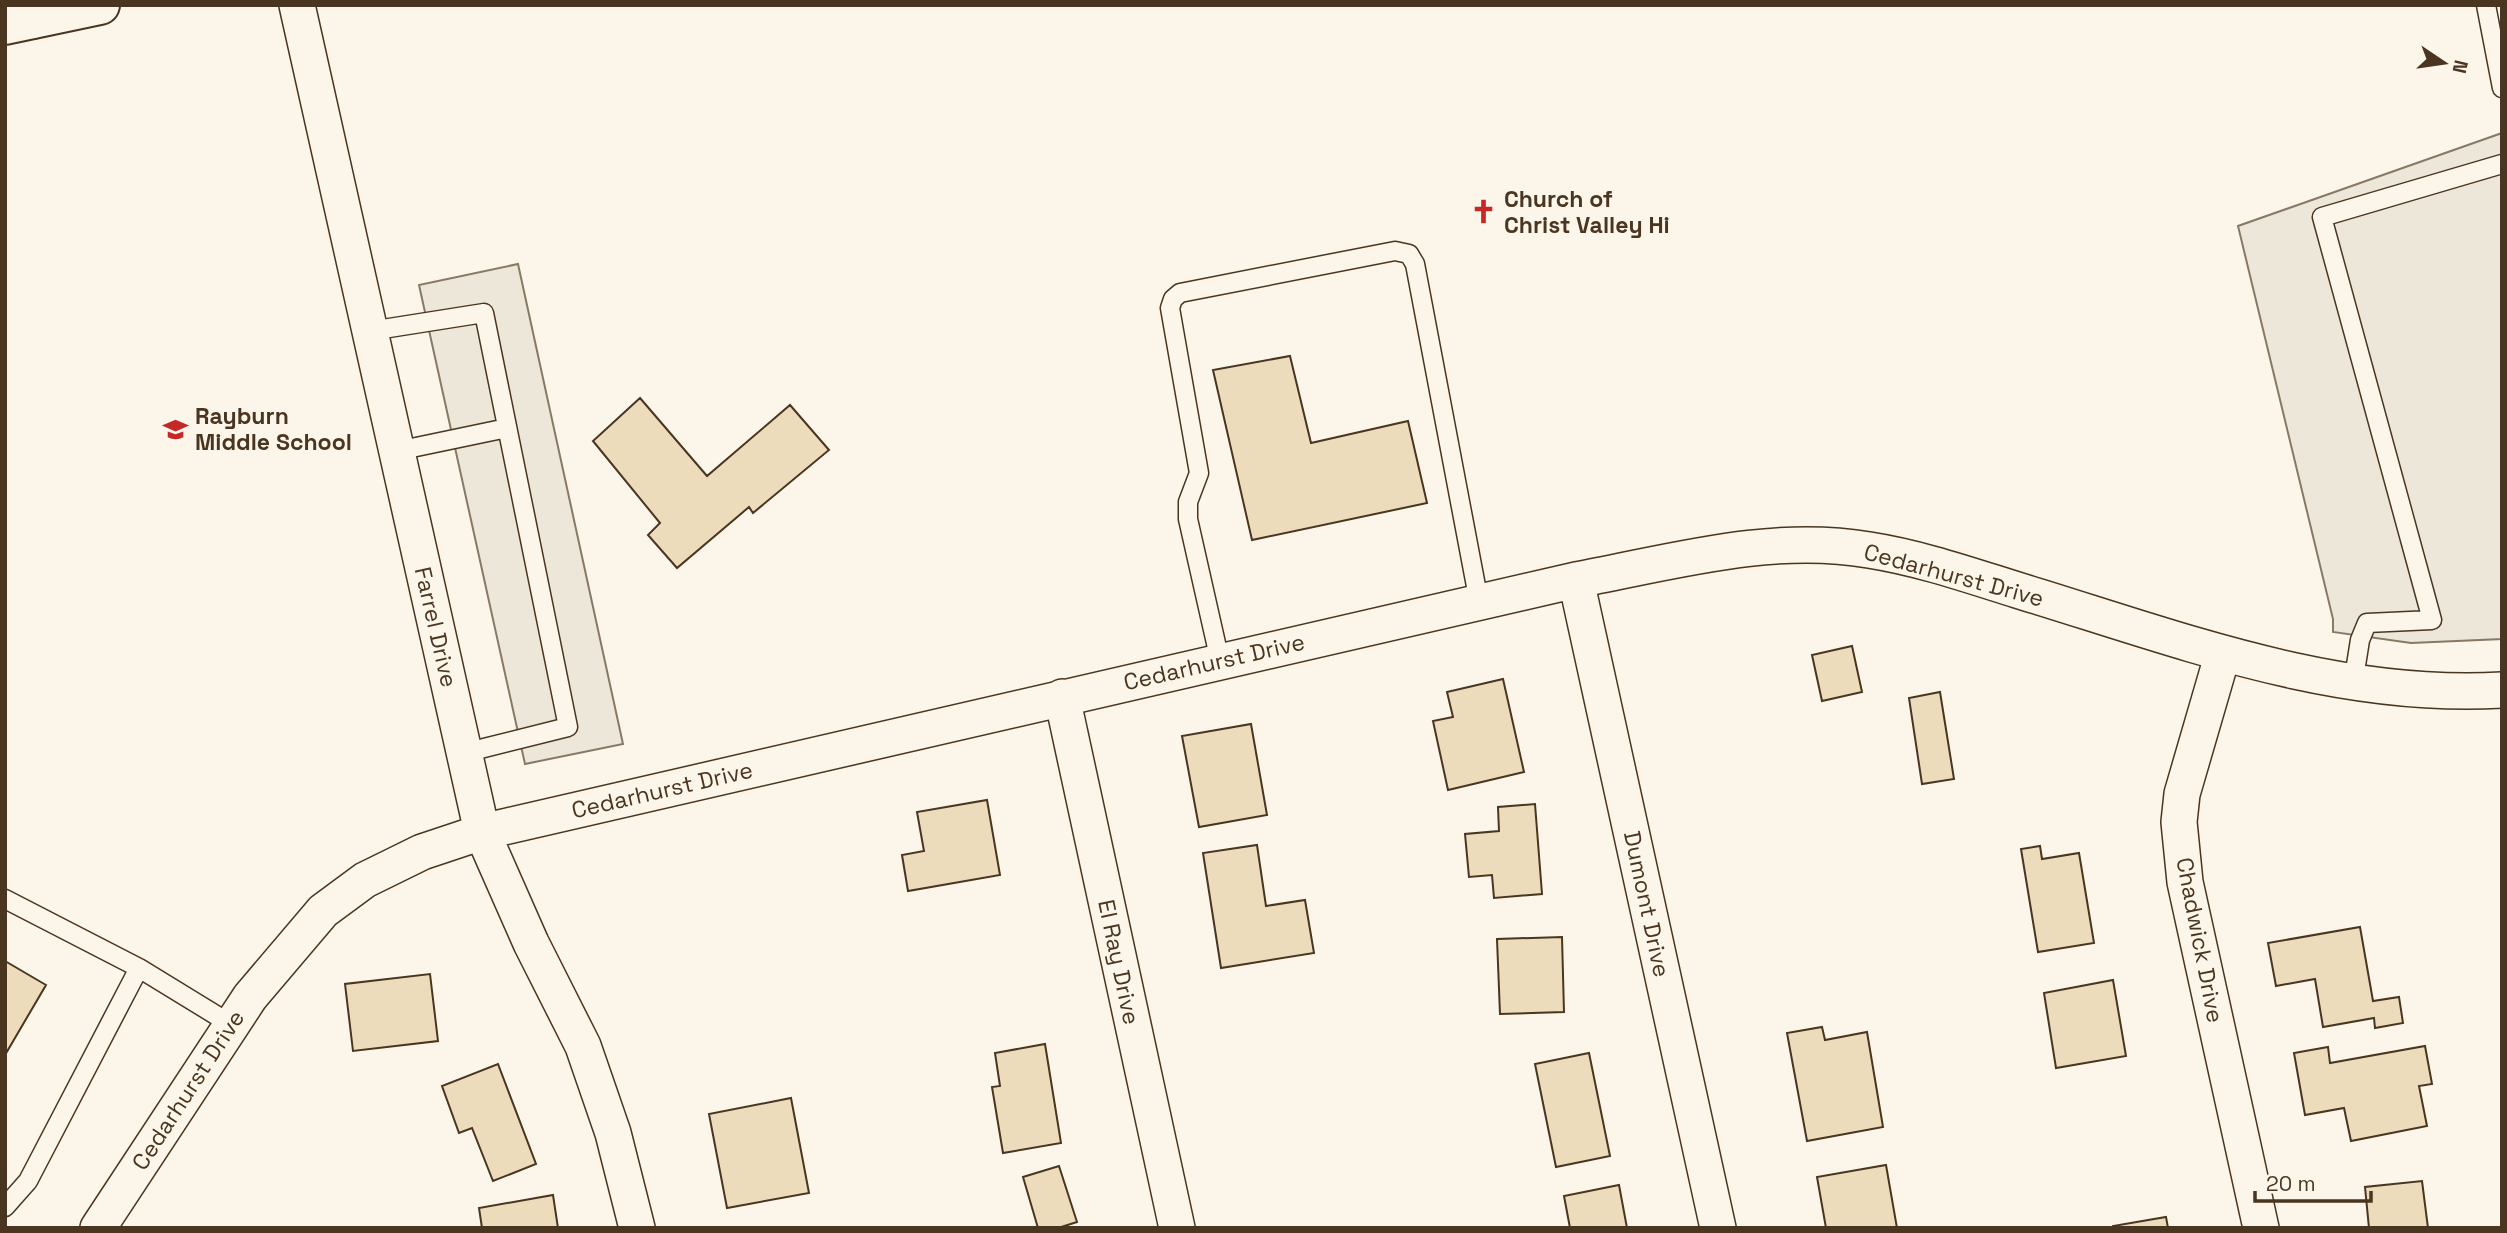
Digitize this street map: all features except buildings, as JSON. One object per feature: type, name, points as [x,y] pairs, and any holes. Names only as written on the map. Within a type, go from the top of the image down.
[{"type":"main road","points":[[14,20],[100,5]]},
{"type":"street","name":"Farrel Drive","points":[[297,5],[482,832],[531,943],[583,1046],[613,1133],[637,1228]]},
{"type":"street","name":"Cedarhurst Drive","points":[[98,1228],[250,997],[323,911],[365,880],[422,852],[482,832],[1576,580],[1735,550],[1796,544],[1868,549],[1930,564],[2223,653],[2353,684],[2427,692],[2502,690]]},
{"type":"street","name":"Dumont Drive","points":[[1576,580],[1718,1228]]},
{"type":"street","name":"Chadwick Drive","points":[[2223,653],[2182,794],[2179,822],[2185,882],[2261,1228]]},
{"type":"street","name":"El Ray Drive","points":[[1062,697],[1177,1228]]},
{"type":"lane","points":[[2486,5],[2502,89]]},
{"type":"lane","points":[[2353,684],[2360,640],[2367,623],[2432,620],[2322,217],[2502,164]]},
{"type":"lane","points":[[1220,661],[1188,519],[1188,502],[1199,473],[1170,309],[1173,299],[1180,293],[1395,251],[1409,254],[1415,264],[1479,602]]},
{"type":"lane","points":[[370,331],[484,313],[568,727],[464,753]]},
{"type":"lane","points":[[397,451],[507,428]]},
{"type":"lane","points":[[5,899],[139,968],[232,1025]]},
{"type":"lane","points":[[5,1207],[27,1181],[139,968]]},
{"type":"shaded area","points":[[2502,133],[2502,639],[2411,643],[2333,632],[2333,619],[2238,226]]},
{"type":"shaded area","points":[[518,264],[623,744],[525,764],[419,285]]},
{"type":"place","name":"Church of Christ Valley Hi","points":[[1484,212]]},
{"type":"place","name":"Rayburn Middle School","points":[[175,429]]}]
